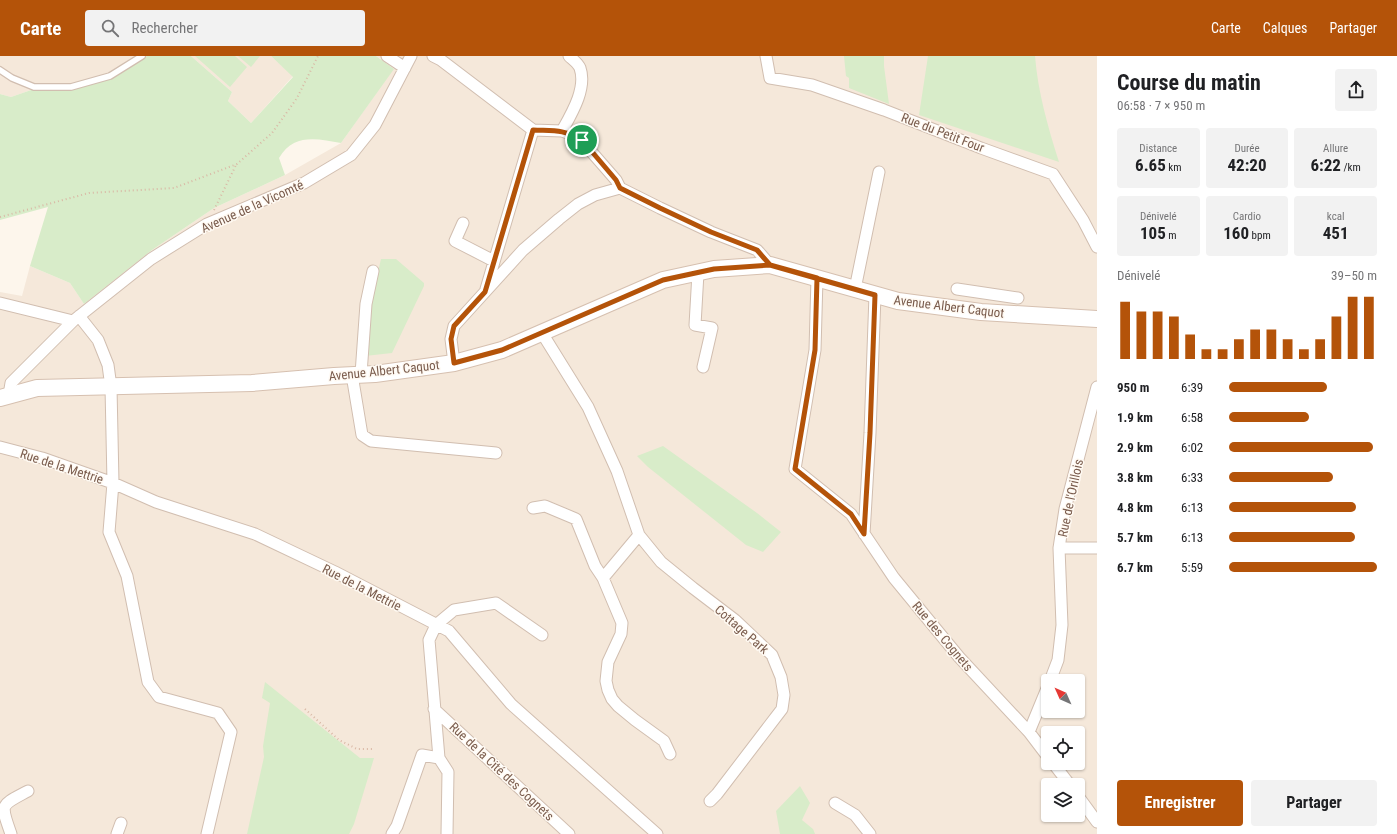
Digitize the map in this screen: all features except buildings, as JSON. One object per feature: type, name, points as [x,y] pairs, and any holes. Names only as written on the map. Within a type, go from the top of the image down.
[{"type":"main road","name":"Avenue Albert Caquot","points":[[4,397],[37,388],[252,383],[375,374],[454,363],[502,350],[663,280],[714,269],[770,265],[898,301],[981,312],[1097,319]]},
{"type":"street","points":[[388,56],[405,68]]},
{"type":"street","name":"Avenue de la Vicomté","points":[[4,397],[11,383],[76,319],[150,259],[207,224],[304,183],[351,155],[375,124],[411,56]]},
{"type":"street","points":[[433,56],[533,130],[562,131],[582,140],[616,180],[620,188],[711,232],[757,250],[770,265]]},
{"type":"street","points":[[562,131],[579,100],[582,76],[579,66],[569,56]]},
{"type":"street","name":"Rue du Petit Four","points":[[766,56],[770,78],[820,87],[1054,174],[1084,220],[1097,247]]},
{"type":"street","points":[[485,292],[533,130]]},
{"type":"street","points":[[856,289],[879,172]]},
{"type":"street","points":[[454,363],[451,339],[454,326],[523,250],[578,204],[594,195],[620,188]]},
{"type":"street","points":[[463,223],[455,241],[494,261]]},
{"type":"street","points":[[373,271],[366,304],[356,375],[362,435],[371,441],[496,453]]},
{"type":"street","points":[[698,273],[695,326],[712,328],[703,367]]},
{"type":"street","name":"Rue des Cognets","points":[[817,278],[815,350],[795,469],[851,514],[894,578],[959,657],[1029,732]]},
{"type":"street","points":[[957,289],[1018,298]]},
{"type":"street","points":[[981,312],[983,293]]},
{"type":"street","points":[[864,534],[870,433],[875,295]]},
{"type":"street","points":[[0,303],[76,319],[98,340],[108,365],[111,387],[114,483],[109,532],[127,576],[148,682],[159,697],[218,713],[231,732],[207,834]]},
{"type":"street","name":"Cottage Park","points":[[542,333],[588,407],[617,471],[639,535],[662,562],[735,620],[772,655],[781,677],[784,694],[782,709],[722,788],[710,800]]},
{"type":"street","name":"Rue de l'Orillois","points":[[1053,674],[1058,660],[1062,625],[1059,548],[1065,509],[1097,387]]},
{"type":"street","name":"Rue de la Mettrie","points":[[0,447],[42,458],[114,483],[156,502],[255,534],[335,572],[449,631],[511,704],[657,834]]},
{"type":"street","points":[[533,508],[545,506],[576,519],[595,566],[603,578],[622,623],[621,634],[608,662],[606,681],[608,690],[612,699],[618,706],[664,741],[670,754]]},
{"type":"street","points":[[603,578],[639,535]]},
{"type":"street","points":[[1059,548],[1097,548]]},
{"type":"street","points":[[436,625],[454,610],[496,603],[542,635]]},
{"type":"street","name":"Rue de la Cité des Cognets","points":[[436,625],[429,640],[439,758],[448,772],[447,834]]},
{"type":"street","points":[[1041,703],[1029,732],[1041,748]]},
{"type":"street","name":"Rue de la Cité des Cognets","points":[[434,709],[570,834]]},
{"type":"street","points":[[392,834],[397,826],[422,756],[439,758]]},
{"type":"street","points":[[1058,770],[1065,778]]},
{"type":"street","points":[[11,834],[2,814],[2,806],[6,802],[28,791]]},
{"type":"street","points":[[835,803],[855,815],[870,834]]},
{"type":"street","points":[[1085,806],[1097,822]]},
{"type":"street","points":[[117,834],[121,823]]},
{"type":"lane","points":[[0,70],[12,78],[34,87],[71,87],[110,76],[142,56]]},
{"type":"path","points":[[0,217],[89,193],[174,188],[236,164],[272,133],[297,98],[318,56]]},
{"type":"path","points":[[207,224],[236,164]]},
{"type":"path","points":[[305,709],[339,740],[357,749],[372,749]]},
{"type":"shaded area","points":[[0,56],[147,56],[111,78],[70,90],[34,89],[11,97],[0,94]]},
{"type":"shaded area","points":[[191,56],[271,56],[293,76],[251,123],[228,101],[232,92]]},
{"type":"shaded area","points":[[376,56],[1097,56],[1097,834],[0,834],[0,292],[22,296],[30,266],[70,283],[84,304],[152,250],[214,208],[285,175],[341,143],[394,68]]},
{"type":"green space","points":[[147,56],[191,56],[232,92],[228,101],[251,123],[293,77],[271,56],[376,56],[394,69],[341,143],[315,139],[299,141],[292,145],[285,150],[279,158],[285,175],[214,208],[152,250],[84,304],[70,283],[30,266],[48,207],[0,220],[0,94],[11,97],[34,89],[70,90],[111,78]]},
{"type":"green space","points":[[195,56],[235,56],[247,67],[230,87]]},
{"type":"green space","points":[[238,56],[260,56],[251,67]]},
{"type":"green space","points":[[844,56],[884,56],[889,104],[849,88],[849,78],[846,76]]},
{"type":"green space","points":[[928,56],[1035,56],[1041,97],[1059,162],[919,115]]},
{"type":"green space","points":[[381,259],[396,259],[424,283],[424,286],[392,353],[365,356],[371,302]]},
{"type":"green space","points":[[663,446],[757,513],[781,532],[763,552],[746,545],[648,467],[637,456]]},
{"type":"green space","points":[[265,682],[360,758],[374,758],[354,824],[349,834],[247,834],[264,757],[263,746],[270,703],[262,698]]},
{"type":"green space","points":[[800,786],[810,803],[802,820],[813,829],[815,834],[780,834],[776,811]]},
{"type":"route","points":[[582,140],[562,131],[533,130],[485,292],[454,326],[451,339],[454,363],[502,350],[663,280],[714,269],[770,265],[875,295],[870,433],[864,534],[851,514],[795,469],[815,350],[817,278],[770,265],[757,250],[711,232],[620,188],[616,180],[582,140]]}]
